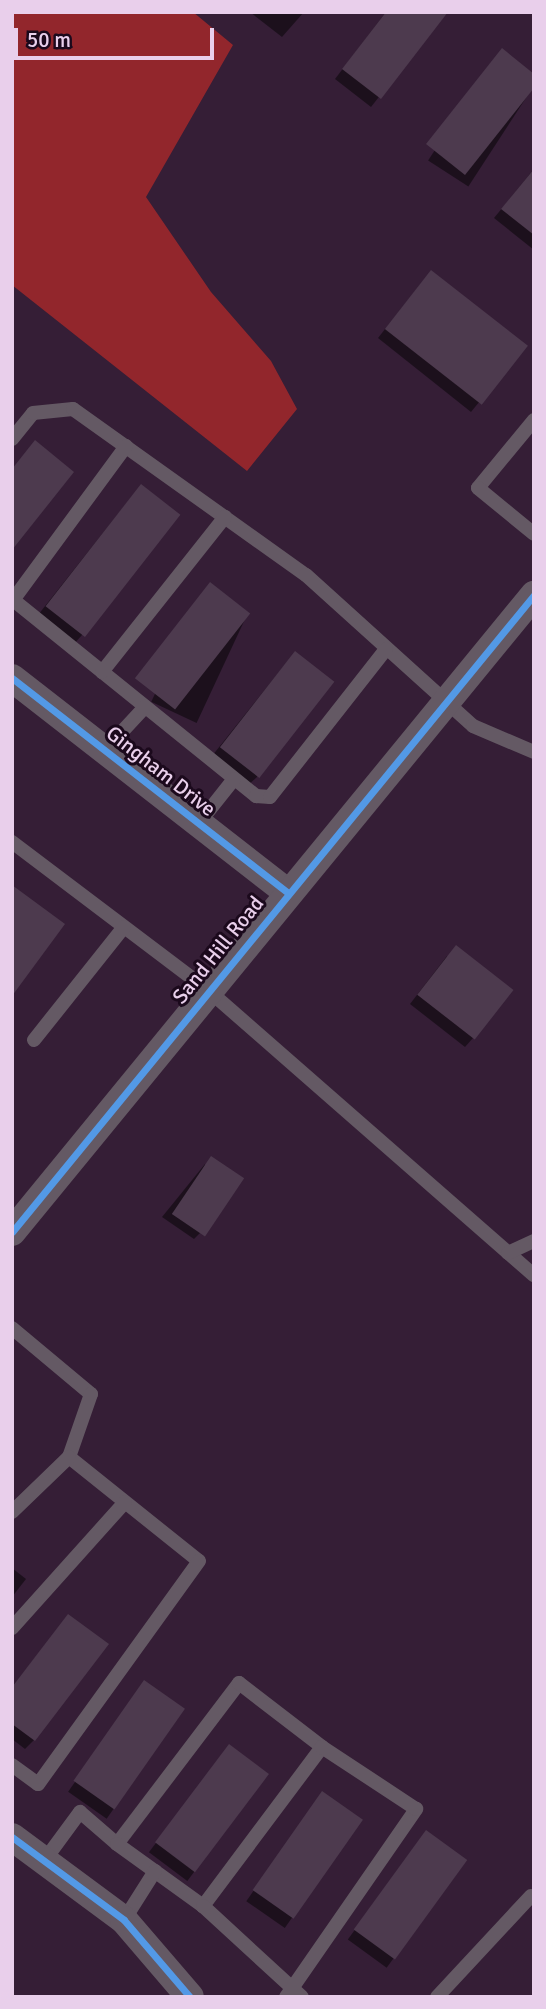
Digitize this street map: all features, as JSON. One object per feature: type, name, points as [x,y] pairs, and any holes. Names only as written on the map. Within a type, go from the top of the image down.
[{"type":"street","name":"Sand Hill Road","points":[[12,1233],[287,892],[534,595]]},
{"type":"street","name":"Gingham Drive","points":[[12,678],[287,892]]},
{"type":"street","points":[[12,1837],[124,1920],[190,1997]]},
{"type":"lane","points":[[12,439],[33,413],[74,408],[306,575],[444,703],[493,739],[534,752]]},
{"type":"lane","points":[[534,420],[478,488],[534,534]]},
{"type":"lane","points":[[126,446],[12,600],[234,779],[256,796],[270,797],[386,649]]},
{"type":"lane","points":[[102,671],[225,517]]},
{"type":"lane","points":[[105,750],[145,707]]},
{"type":"lane","points":[[199,823],[234,779]]},
{"type":"lane","points":[[12,842],[208,990],[534,1275]]},
{"type":"lane","points":[[34,1040],[124,927]]},
{"type":"lane","points":[[508,1253],[534,1241]]},
{"type":"lane","points":[[12,1328],[91,1394],[69,1457],[12,1512]]},
{"type":"lane","points":[[12,1765],[38,1784],[198,1561],[69,1457]]},
{"type":"lane","points":[[12,1628],[125,1502]]},
{"type":"lane","points":[[44,1861],[80,1812],[117,1844],[203,1906],[294,1995],[416,1809],[322,1748],[239,1683],[117,1844]]},
{"type":"lane","points":[[203,1906],[322,1748]]},
{"type":"lane","points":[[124,1920],[155,1871]]},
{"type":"lane","points":[[437,1997],[531,1896]]},
{"type":"shaded area","points":[[12,12],[193,12],[233,45],[146,197],[211,292],[271,361],[297,409],[247,471],[12,285]]},
{"type":"building","points":[[386,12],[448,12],[381,99],[342,69]]},
{"type":"building","points":[[502,48],[534,74],[534,88],[465,175],[426,144]]},
{"type":"building","points":[[534,169],[534,235],[501,209]]},
{"type":"building","points":[[431,270],[528,346],[482,405],[385,329]]},
{"type":"building","points":[[35,440],[74,472],[12,550],[12,469]]},
{"type":"building","points":[[141,484],[180,515],[85,637],[46,606]]},
{"type":"building","points":[[210,582],[250,613],[175,710],[135,678]]},
{"type":"building","points":[[295,651],[334,682],[259,778],[220,747]]},
{"type":"building","points":[[12,885],[65,924],[12,996]]},
{"type":"building","points":[[456,945],[514,990],[475,1040],[417,995]]},
{"type":"building","points":[[211,1156],[244,1178],[205,1236],[172,1214]]},
{"type":"building","points":[[68,1614],[109,1644],[35,1741],[12,1724],[12,1687]]},
{"type":"building","points":[[144,1680],[185,1709],[114,1809],[73,1781]]},
{"type":"building","points":[[229,1744],[269,1774],[195,1872],[155,1842]]},
{"type":"building","points":[[322,1791],[363,1820],[294,1919],[253,1890]]},
{"type":"building","points":[[426,1830],[467,1860],[395,1959],[354,1930]]},
{"type":"cycle path","points":[[12,1232],[534,595]]},
{"type":"cycle path","points":[[12,678],[287,892]]},
{"type":"cycle path","points":[[12,1837],[124,1920],[190,1997]]}]
